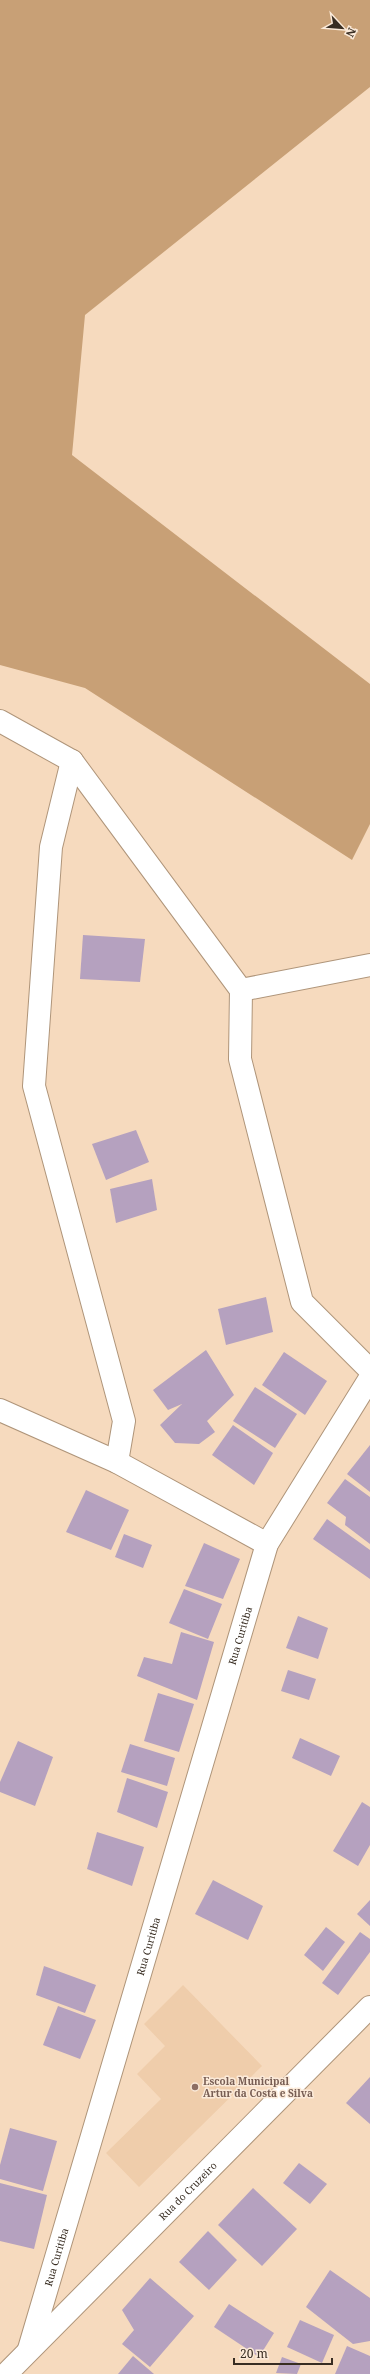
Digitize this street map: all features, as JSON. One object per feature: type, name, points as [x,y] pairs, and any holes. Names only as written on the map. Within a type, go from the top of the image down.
[{"type":"street","points":[[0,721],[72,761],[241,990],[240,1059],[302,1302],[370,1370]]},
{"type":"street","points":[[72,761],[51,847],[34,1086],[124,1421],[117,1462]]},
{"type":"street","points":[[241,990],[370,965]]},
{"type":"street","name":"Rua Curitiba","points":[[29,2349],[267,1544],[370,1378]]},
{"type":"street","points":[[0,1410],[117,1462],[267,1544]]},
{"type":"street","name":"Rua do Cruzeiro","points":[[6,2374],[29,2349],[370,2007]]},
{"type":"shaded area","points":[[0,0],[370,0],[370,87],[85,315],[72,455],[370,684],[370,824],[352,860],[85,688],[0,665]]},
{"type":"shaded area","name":"Escola Municipal Artur da Costa e Silva","points":[[183,1985],[262,2066],[139,2187],[106,2153],[161,2099],[137,2074],[165,2046],[144,2024]]},
{"type":"building","points":[[83,935],[145,939],[140,982],[80,979]]},
{"type":"building","points":[[136,1130],[149,1162],[106,1180],[92,1144]]},
{"type":"building","points":[[152,1179],[157,1210],[116,1223],[110,1189]]},
{"type":"building","points":[[266,1297],[273,1332],[226,1345],[218,1309]]},
{"type":"building","points":[[206,1350],[234,1395],[207,1421],[215,1432],[199,1444],[175,1443],[160,1425],[182,1404],[168,1410],[153,1390]]},
{"type":"building","points":[[284,1352],[327,1381],[305,1415],[262,1385]]},
{"type":"building","points":[[255,1387],[297,1414],[275,1448],[233,1421]]},
{"type":"building","points":[[233,1425],[273,1453],[254,1485],[212,1455]]},
{"type":"building","points":[[370,1445],[370,1492],[347,1474]]},
{"type":"building","points":[[345,1479],[370,1497],[370,1544],[345,1525],[346,1517],[327,1503]]},
{"type":"building","points":[[86,1490],[129,1510],[111,1550],[66,1532]]},
{"type":"building","points":[[327,1519],[370,1550],[370,1579],[313,1539]]},
{"type":"building","points":[[124,1534],[152,1545],[143,1568],[115,1557]]},
{"type":"building","points":[[204,1543],[240,1559],[223,1599],[185,1586]]},
{"type":"building","points":[[184,1589],[222,1604],[208,1639],[169,1623]]},
{"type":"building","points":[[298,1616],[328,1628],[318,1659],[286,1648]]},
{"type":"building","points":[[181,1632],[214,1642],[197,1700],[137,1676],[144,1657],[172,1664]]},
{"type":"building","points":[[288,1670],[316,1679],[309,1700],[281,1691]]},
{"type":"building","points":[[158,1693],[194,1704],[179,1752],[144,1741]]},
{"type":"building","points":[[300,1738],[340,1756],[331,1776],[292,1758]]},
{"type":"building","points":[[18,1741],[53,1757],[35,1806],[0,1792],[0,1782]]},
{"type":"building","points":[[130,1744],[175,1758],[167,1786],[121,1772]]},
{"type":"building","points":[[127,1778],[168,1792],[157,1828],[117,1812]]},
{"type":"building","points":[[362,1802],[370,1807],[370,1845],[358,1866],[333,1851]]},
{"type":"building","points":[[97,1832],[144,1847],[132,1886],[87,1869]]},
{"type":"building","points":[[213,1880],[263,1906],[248,1940],[195,1914]]},
{"type":"building","points":[[370,1900],[370,1926],[357,1914]]},
{"type":"building","points":[[326,1927],[345,1942],[323,1971],[304,1955]]},
{"type":"building","points":[[360,1932],[370,1939],[370,1952],[338,1995],[322,1983]]},
{"type":"building","points":[[44,1966],[96,1985],[85,2013],[36,1995]]},
{"type":"building","points":[[58,2006],[96,2020],[80,2059],[43,2045]]},
{"type":"building","points":[[370,2077],[370,2124],[346,2103]]},
{"type":"building","points":[[10,2128],[57,2141],[43,2191],[0,2179],[0,2165]]},
{"type":"building","points":[[299,2163],[327,2184],[310,2204],[283,2183]]},
{"type":"building","points":[[0,2183],[47,2195],[34,2249],[0,2241]]},
{"type":"building","points":[[253,2188],[297,2229],[262,2266],[218,2225]]},
{"type":"building","points":[[208,2231],[237,2260],[209,2290],[179,2262]]},
{"type":"building","points":[[330,2270],[370,2298],[370,2341],[353,2344],[306,2307]]},
{"type":"building","points":[[150,2278],[194,2316],[150,2367],[122,2344],[134,2330],[122,2310]]},
{"type":"building","points":[[229,2304],[274,2333],[259,2357],[214,2327]]},
{"type":"building","points":[[300,2320],[334,2335],[322,2363],[287,2347]]},
{"type":"building","points":[[347,2346],[370,2356],[370,2374],[335,2374]]},
{"type":"building","points":[[133,2356],[154,2374],[118,2374]]},
{"type":"building","points":[[282,2357],[301,2364],[297,2374],[276,2373]]},
{"type":"place","name":"Escola Municipal Artur da Costa e Silva","points":[[195,2087]]}]
